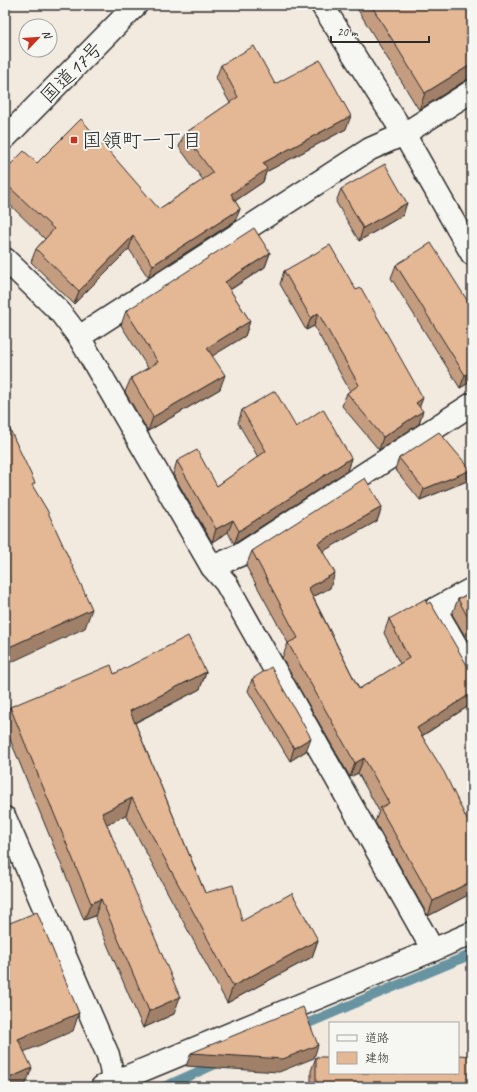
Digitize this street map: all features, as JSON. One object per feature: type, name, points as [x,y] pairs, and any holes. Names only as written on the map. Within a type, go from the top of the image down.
[{"type":"main road","name":"国道17号","points":[[5,138],[136,5]]},
{"type":"main road","points":[[322,5],[404,134],[472,254]]},
{"type":"main road","points":[[79,337],[370,149],[404,134],[472,92]]},
{"type":"main road","points":[[5,259],[60,312],[79,337],[212,567],[226,583],[433,950]]},
{"type":"main road","points":[[212,567],[240,554],[472,404]]},
{"type":"main road","points":[[472,590],[435,609],[472,673]]},
{"type":"main road","points":[[5,818],[108,1055],[111,1068],[109,1086],[472,933]]},
{"type":"building","points":[[371,5],[467,5],[472,13],[472,64],[425,93]]},
{"type":"building","points":[[254,46],[275,84],[320,60],[351,116],[263,163],[267,169],[231,194],[240,209],[153,265],[133,236],[79,291],[36,249],[54,229],[5,183],[5,170],[24,151],[37,163],[81,119],[159,209],[213,173],[184,134],[238,97],[221,65]]},
{"type":"building","points":[[385,164],[407,203],[363,228],[341,189]]},
{"type":"building","points":[[254,228],[270,253],[225,282],[250,321],[207,348],[225,375],[153,417],[131,378],[158,362],[126,311]]},
{"type":"building","points":[[431,243],[472,308],[472,371],[465,375],[396,265]]},
{"type":"building","points":[[330,245],[356,290],[361,288],[423,398],[416,403],[423,411],[383,437],[347,393],[359,385],[318,313],[311,318],[284,271]]},
{"type":"building","points":[[275,391],[296,427],[323,409],[351,458],[239,531],[233,520],[216,529],[177,461],[197,450],[217,486],[266,451],[242,410]]},
{"type":"building","points":[[5,419],[35,483],[32,485],[47,510],[92,609],[5,649]]},
{"type":"building","points":[[439,432],[471,470],[424,489],[399,458]]},
{"type":"building","points":[[365,478],[382,507],[318,543],[335,573],[308,588],[359,689],[409,658],[389,619],[425,599],[427,604],[430,602],[467,665],[472,670],[472,693],[417,728],[444,772],[472,830],[472,881],[433,901],[380,808],[389,803],[364,758],[355,763],[288,643],[298,638],[252,551]]},
{"type":"building","points":[[472,592],[472,625],[458,599]]},
{"type":"building","points":[[188,636],[206,672],[130,711],[205,893],[233,885],[242,921],[292,893],[318,940],[233,986],[132,798],[102,813],[180,997],[149,1011],[101,899],[91,903],[10,707],[111,665],[114,674]]},
{"type":"building","points":[[271,667],[311,738],[294,748],[252,679]]},
{"type":"building","points":[[37,912],[79,1013],[18,1039],[32,1068],[5,1080],[5,925]]},
{"type":"building","points":[[303,1007],[318,1045],[283,1059],[191,1053]]},
{"type":"building","points":[[459,1055],[472,1056],[472,1087],[316,1087],[316,1057],[329,1057],[329,1074],[459,1074]]},
{"type":"waterway","points":[[297,1028],[472,954]]},
{"type":"waterway","points":[[164,1087],[220,1062]]},
{"type":"place","name":"国領町一丁目","points":[[74,140]]}]
